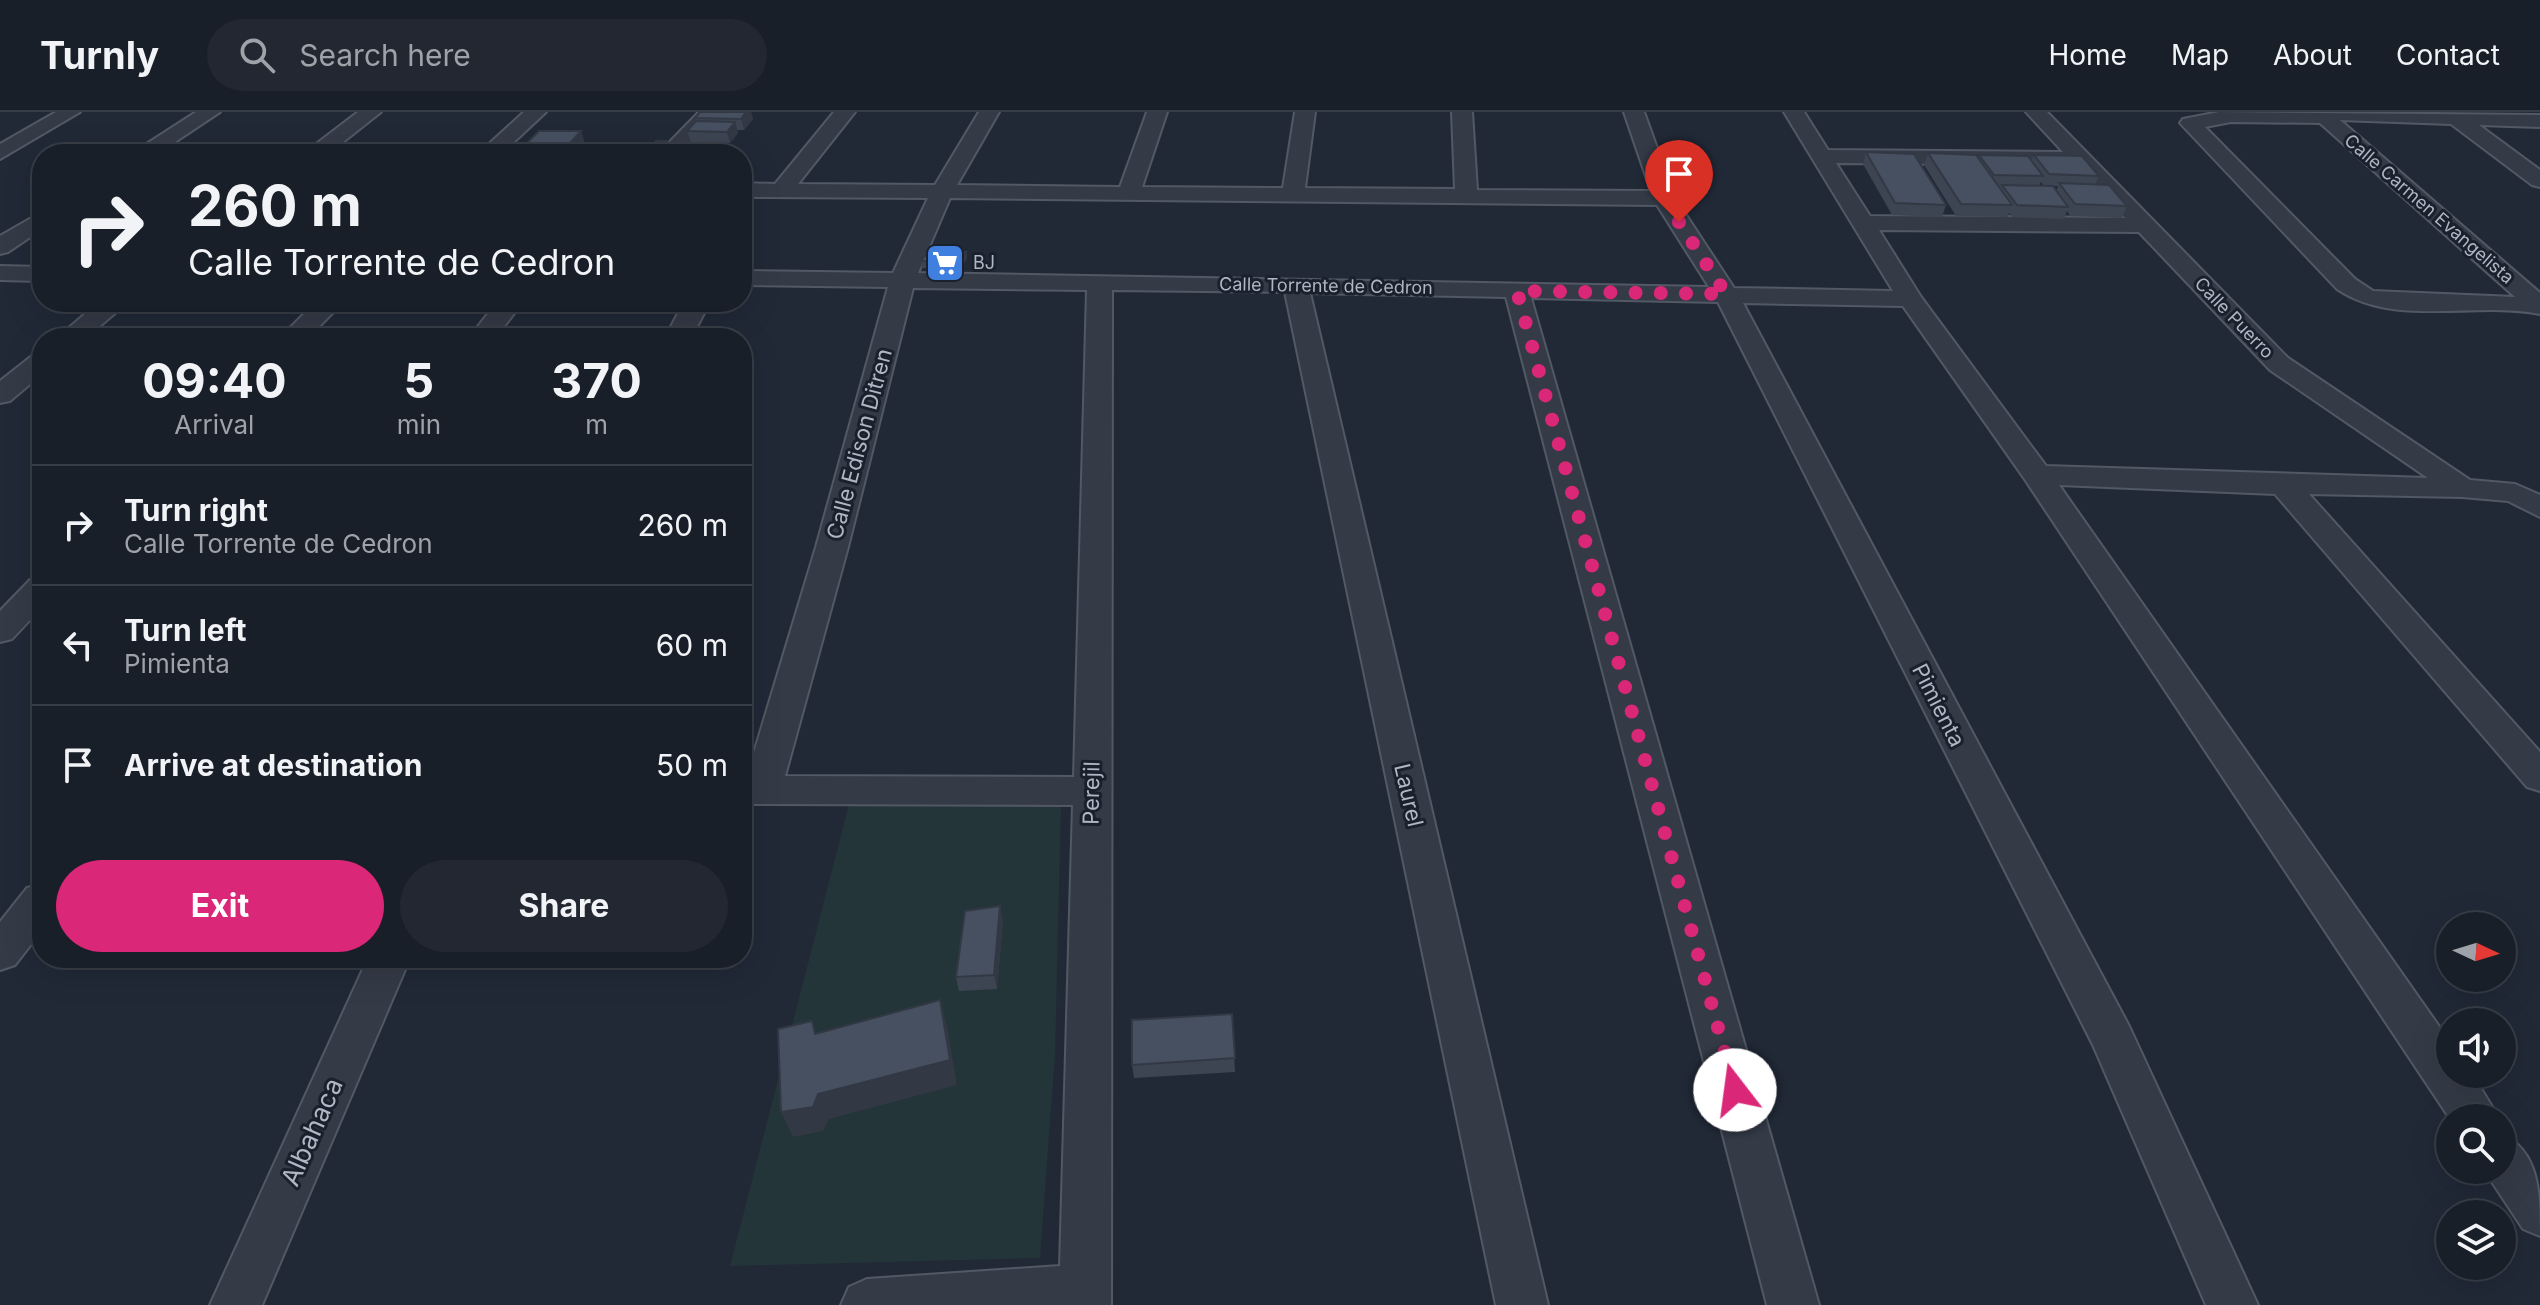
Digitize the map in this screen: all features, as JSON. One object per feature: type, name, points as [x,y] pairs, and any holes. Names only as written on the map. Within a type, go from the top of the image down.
[{"type":"street","points":[[0,153],[70,112]]},
{"type":"street","points":[[158,144],[210,112]]},
{"type":"street","points":[[328,144],[371,112]]},
{"type":"street","points":[[500,144],[536,112]]},
{"type":"street","points":[[679,144],[710,112]]},
{"type":"street","points":[[781,191],[845,112]]},
{"type":"street","name":"Calle Edison Ditren","points":[[752,790],[832,547],[903,278],[942,192],[989,112]]},
{"type":"street","points":[[1128,194],[1157,112]]},
{"type":"street","points":[[1293,195],[1305,112]]},
{"type":"street","points":[[1462,112],[1466,197]]},
{"type":"street","name":"Pimienta","points":[[1634,112],[1664,198],[1726,294],[2113,1040],[2232,1305]]},
{"type":"street","points":[[1794,112],[1910,299],[2037,475],[2466,1104]]},
{"type":"street","name":"Calle Puerro","points":[[2036,112],[2279,364],[2462,488]]},
{"type":"street","points":[[2539,305],[2381,301],[2364,296],[2346,284],[2190,123],[2210,118],[2320,114],[2540,121]]},
{"type":"street","name":"Calle Carmen Evangelista","points":[[2320,114],[2539,305]]},
{"type":"street","points":[[2454,116],[2540,180]]},
{"type":"street","points":[[1821,156],[2079,159]]},
{"type":"street","points":[[752,190],[1664,198]]},
{"type":"street","points":[[1863,223],[2145,225]]},
{"type":"street","points":[[0,247],[32,226]]},
{"type":"street","points":[[0,273],[32,274]]},
{"type":"street","name":"Calle Torrente de Cedron","points":[[752,278],[1296,285],[1910,299]]},
{"type":"street","name":"Perejil","points":[[1085,1298],[1100,282]]},
{"type":"street","name":"Laurel","points":[[1296,285],[1522,1305]]},
{"type":"street","points":[[1517,291],[1793,1305]]},
{"type":"street","points":[[82,328],[102,312]]},
{"type":"street","points":[[303,328],[320,312]]},
{"type":"street","points":[[490,328],[502,312]]},
{"type":"street","points":[[0,395],[32,369]]},
{"type":"street","points":[[2037,475],[2284,485],[2462,488],[2528,500]]},
{"type":"street","points":[[2284,485],[2540,777]]},
{"type":"street","points":[[0,631],[32,597]]},
{"type":"street","points":[[752,790],[1091,791]]},
{"type":"street","points":[[0,953],[32,913]]},
{"type":"street","name":"Albahaca","points":[[236,1305],[385,968]]},
{"type":"street","points":[[2516,1177],[2540,1212]]},
{"type":"street","points":[[867,1305],[1085,1298]]},
{"type":"shaded area","points":[[851,797],[1061,804],[1055,1053],[1040,1258],[730,1266]]},
{"type":"building","points":[[700,112],[746,112],[741,119],[695,118]]},
{"type":"building","points":[[696,121],[735,122],[727,132],[687,131]]},
{"type":"building","points":[[539,131],[581,131],[569,144],[526,144]]},
{"type":"building","points":[[1866,152],[1914,154],[1946,205],[1895,203]]},
{"type":"building","points":[[1928,153],[1976,155],[2012,205],[1961,204]]},
{"type":"building","points":[[1979,155],[2028,156],[2043,176],[1994,175]]},
{"type":"building","points":[[2034,155],[2082,156],[2099,176],[2049,174]]},
{"type":"building","points":[[2059,183],[2109,185],[2127,206],[2075,204]]},
{"type":"building","points":[[2002,185],[2053,186],[2068,207],[2017,205]]},
{"type":"building","points":[[929,250],[966,252],[959,263],[921,261]]},
{"type":"building","points":[[1000,906],[994,975],[956,977],[965,911]]},
{"type":"building","points":[[940,1000],[950,1060],[818,1094],[813,1107],[781,1112],[778,1029],[812,1021],[815,1034]]},
{"type":"building","points":[[1232,1014],[1235,1058],[1132,1065],[1132,1020]]},
{"type":"place","name":"BJ","points":[[945,263]]},
{"type":"route","points":[[1679,222],[1726,294],[1517,291],[1735,1090]]}]
